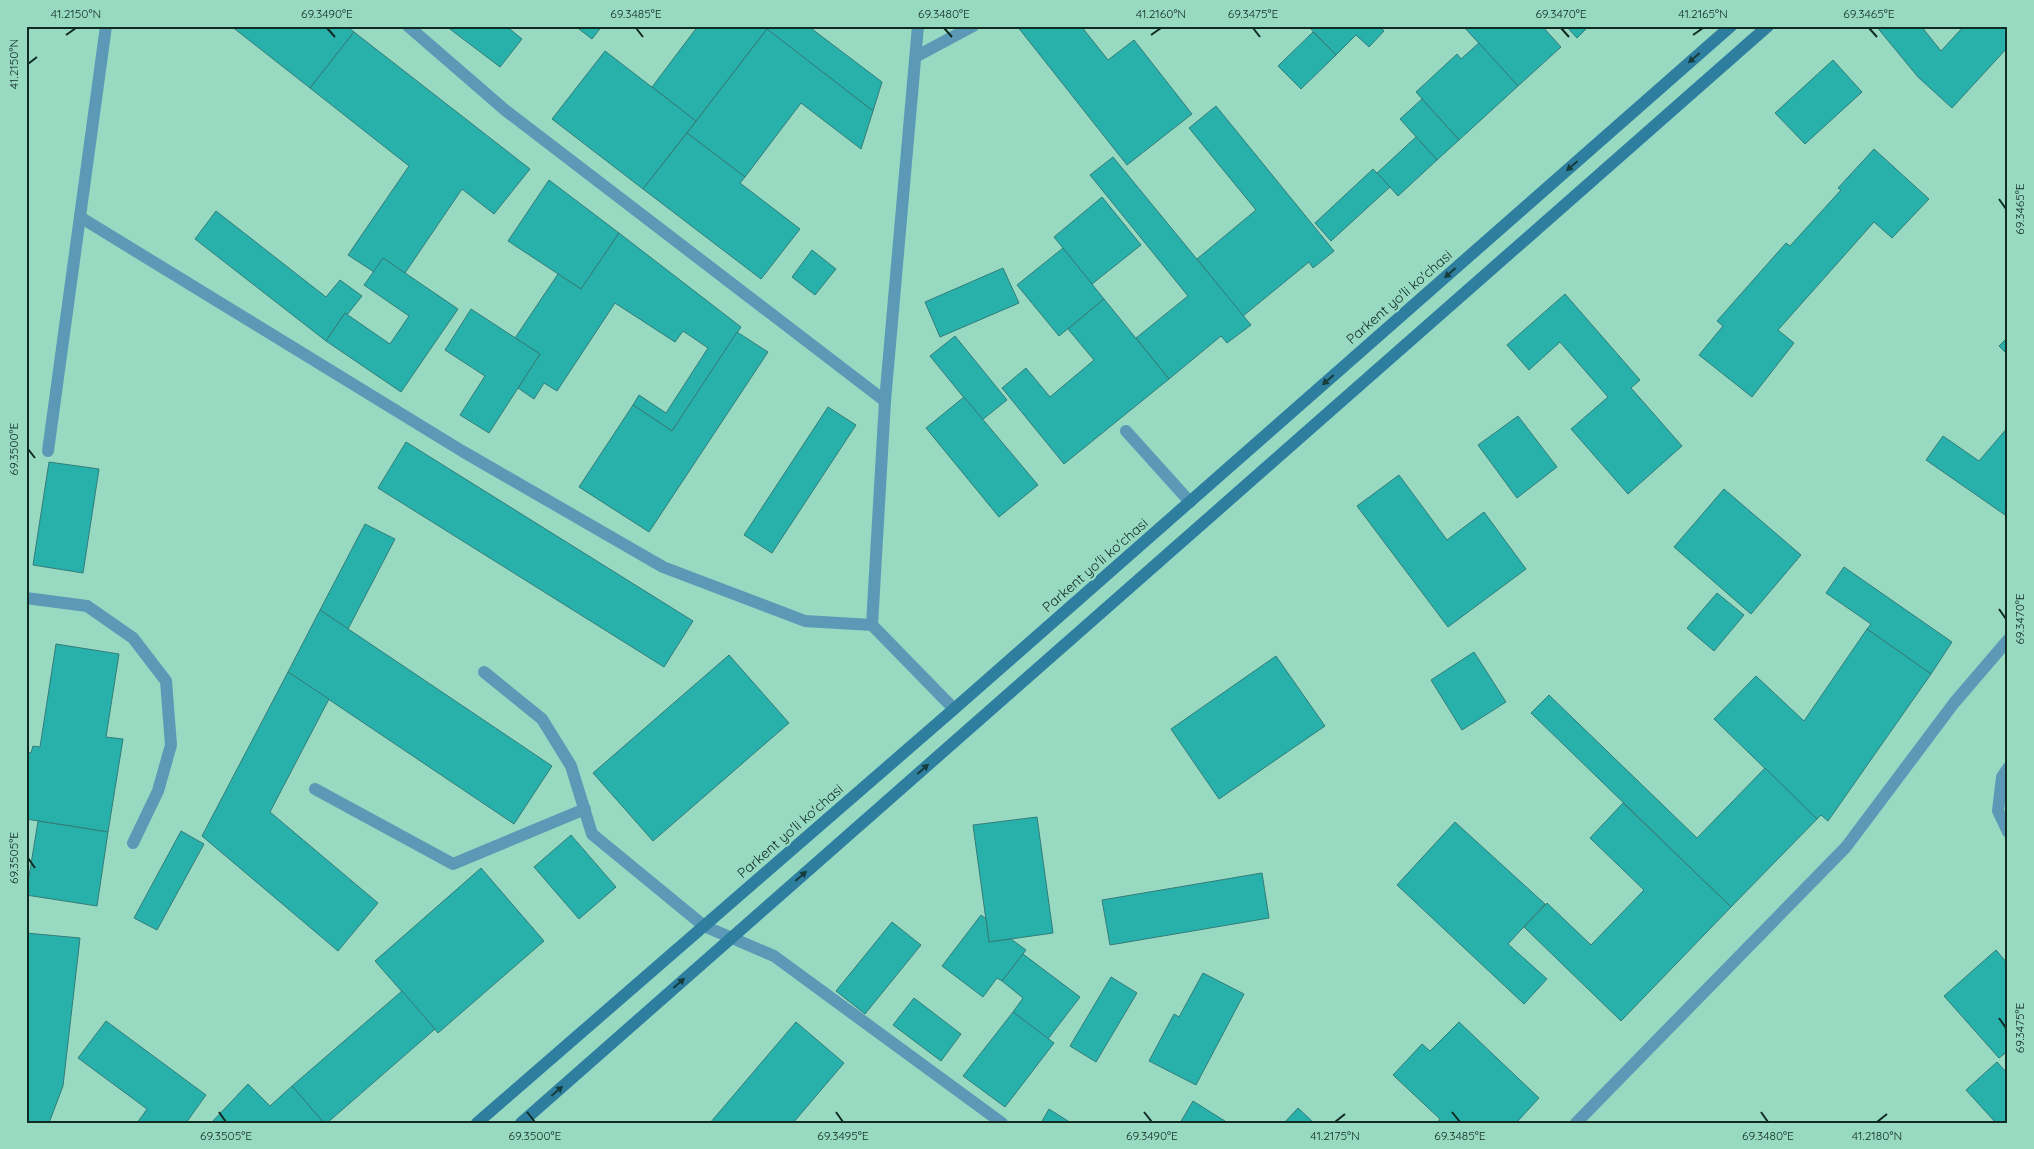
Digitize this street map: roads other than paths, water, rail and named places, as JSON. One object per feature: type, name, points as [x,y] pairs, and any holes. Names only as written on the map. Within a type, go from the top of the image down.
[{"type":"street","points":[[48,451],[106,26]]},
{"type":"street","points":[[408,26],[506,110],[885,401]]},
{"type":"street","points":[[872,625],[885,401],[917,56],[918,26]]},
{"type":"street","points":[[917,56],[973,26]]},
{"type":"street","name":"Parkent yo'li ko'chasi","points":[[477,1123],[954,709],[1731,26]]},
{"type":"street","points":[[521,1123],[1768,26]]},
{"type":"street","points":[[80,217],[462,451],[664,567],[805,621],[872,625],[954,709]]},
{"type":"street","points":[[1126,431],[1190,502]]},
{"type":"street","points":[[26,598],[87,606],[133,638],[166,681],[171,744],[158,791],[133,843]]},
{"type":"street","points":[[1576,1123],[1846,846],[1954,703],[2008,640]]},
{"type":"street","points":[[484,672],[542,719],[571,766],[592,834],[704,926],[774,956],[1002,1123]]},
{"type":"street","points":[[2008,768],[2002,777],[1998,811],[2008,832]]},
{"type":"street","points":[[315,789],[453,864],[585,809]]}]
